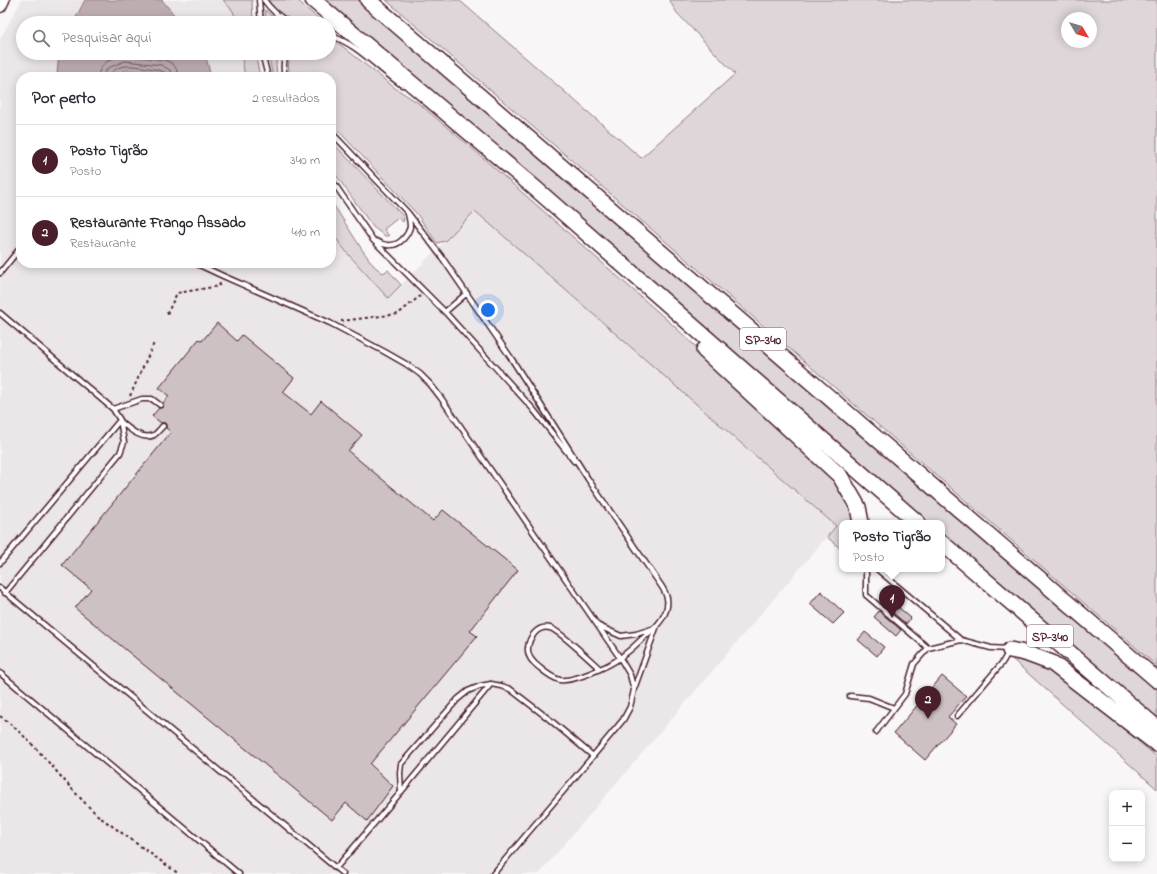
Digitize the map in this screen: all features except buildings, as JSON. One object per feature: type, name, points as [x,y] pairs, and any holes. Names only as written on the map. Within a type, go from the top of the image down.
[{"type":"highway","name":"SP-340","points":[[313,0],[332,16]]},
{"type":"highway","name":"SP-340","points":[[368,0],[1157,680]]},
{"type":"highway","name":"SP-340","points":[[336,20],[536,189],[915,520]]},
{"type":"highway","points":[[536,189],[582,240],[687,333],[840,476],[858,507],[860,520]]},
{"type":"highway","name":"SP-340","points":[[945,546],[1157,728]]},
{"type":"highway","points":[[1010,650],[1025,653],[1052,663],[1157,744]]},
{"type":"street","points":[[0,6],[3,0]]},
{"type":"lane","points":[[259,0],[260,16]]},
{"type":"lane","points":[[264,0],[270,9],[278,16]]},
{"type":"lane","points":[[336,37],[354,47],[392,78],[405,86]]},
{"type":"lane","points":[[264,60],[267,72]]},
{"type":"lane","points":[[284,72],[285,60]]},
{"type":"lane","points":[[417,94],[448,115]]},
{"type":"lane","points":[[336,137],[408,213],[468,293],[588,479],[662,587],[667,598],[667,606],[664,615],[657,627],[634,690],[630,707],[622,720],[493,874]]},
{"type":"lane","points":[[336,186],[373,240],[445,312],[533,408],[588,479]]},
{"type":"lane","points":[[373,240],[384,245],[392,246],[400,242],[408,233],[410,225],[408,213]]},
{"type":"lane","points":[[0,273],[16,253]]},
{"type":"lane","points":[[206,268],[330,322],[406,364],[430,384],[620,658],[630,675],[634,690]]},
{"type":"lane","points":[[445,312],[468,293]]},
{"type":"lane","points":[[0,314],[113,409],[120,420],[132,431],[143,436],[153,435],[163,426]]},
{"type":"lane","points":[[113,409],[142,399],[152,400],[160,405]]},
{"type":"lane","points":[[0,563],[120,420]]},
{"type":"lane","points":[[5,593],[120,453],[124,442],[120,420]]},
{"type":"lane","points":[[866,572],[866,595],[928,648]]},
{"type":"lane","points":[[881,572],[961,640],[991,648],[1010,650],[1002,663],[957,716]]},
{"type":"lane","points":[[0,588],[343,874]]},
{"type":"lane","points":[[598,626],[621,636],[636,634],[657,627]]},
{"type":"lane","points":[[600,669],[559,633],[551,628],[544,628],[535,632],[529,642],[528,652],[533,663],[551,677],[562,680],[575,679],[600,669],[620,658],[657,627]]},
{"type":"lane","points":[[876,732],[905,694],[914,664],[928,648],[961,640]]},
{"type":"lane","points":[[0,673],[239,874]]},
{"type":"lane","points":[[336,868],[491,684]]},
{"type":"lane","points":[[401,792],[401,764],[458,699],[468,691],[480,686],[491,684],[510,689],[593,756]]},
{"type":"lane","points":[[850,696],[869,698],[894,708]]},
{"type":"path","points":[[167,314],[177,293],[219,286],[223,276]]},
{"type":"path","points":[[330,322],[398,314],[425,292]]},
{"type":"path","points":[[126,404],[154,343]]},
{"type":"path","points":[[0,716],[19,731],[101,818],[179,874]]},
{"type":"shaded area","points":[[22,0],[223,0],[233,11],[235,16],[16,16],[16,60],[242,60],[244,72],[16,72],[16,268],[336,268],[336,238],[388,298],[475,211],[836,526],[539,874],[0,874],[0,39]]},
{"type":"shaded area","points":[[223,0],[252,0],[253,16],[235,16],[233,11]]},
{"type":"shaded area","points":[[268,0],[297,0],[315,16],[283,16]]},
{"type":"shaded area","points":[[323,0],[358,0],[600,207],[1157,688],[1157,719],[945,537],[945,520],[926,520]]},
{"type":"shaded area","points":[[386,0],[459,0],[641,158],[735,74],[677,13],[669,0],[1157,0],[1157,666]]},
{"type":"shaded area","points":[[265,10],[272,16],[265,16]]},
{"type":"shaded area","points":[[337,42],[395,88],[417,102],[474,150],[674,326],[825,469],[843,494],[853,520],[839,520],[839,547],[827,537],[836,526],[475,211],[445,241],[437,243],[417,214],[336,128],[336,72],[289,72],[288,65],[290,60],[336,60]]},
{"type":"shaded area","points":[[242,60],[256,60],[259,72],[244,72]]},
{"type":"shaded area","points":[[269,60],[277,60],[277,72],[272,72]]},
{"type":"shaded area","points":[[336,146],[402,215],[404,219],[403,222],[398,218],[384,229],[389,236],[385,236],[373,227],[336,175]]},
{"type":"shaded area","points":[[336,209],[374,266],[383,273],[388,270],[401,285],[388,298],[336,238]]},
{"type":"shaded area","points":[[1012,659],[1030,660],[1051,668],[1157,757],[1157,789]]},
{"type":"water","points":[[85,0],[162,0],[175,16],[77,16]]},
{"type":"water","points":[[58,60],[206,60],[210,72],[143,72],[126,70],[121,72],[57,72]]},
{"type":"place","name":"Posto Tigrão","points":[[892,618]]},
{"type":"place","name":"Restaurante Frango Assado","points":[[928,719]]}]
